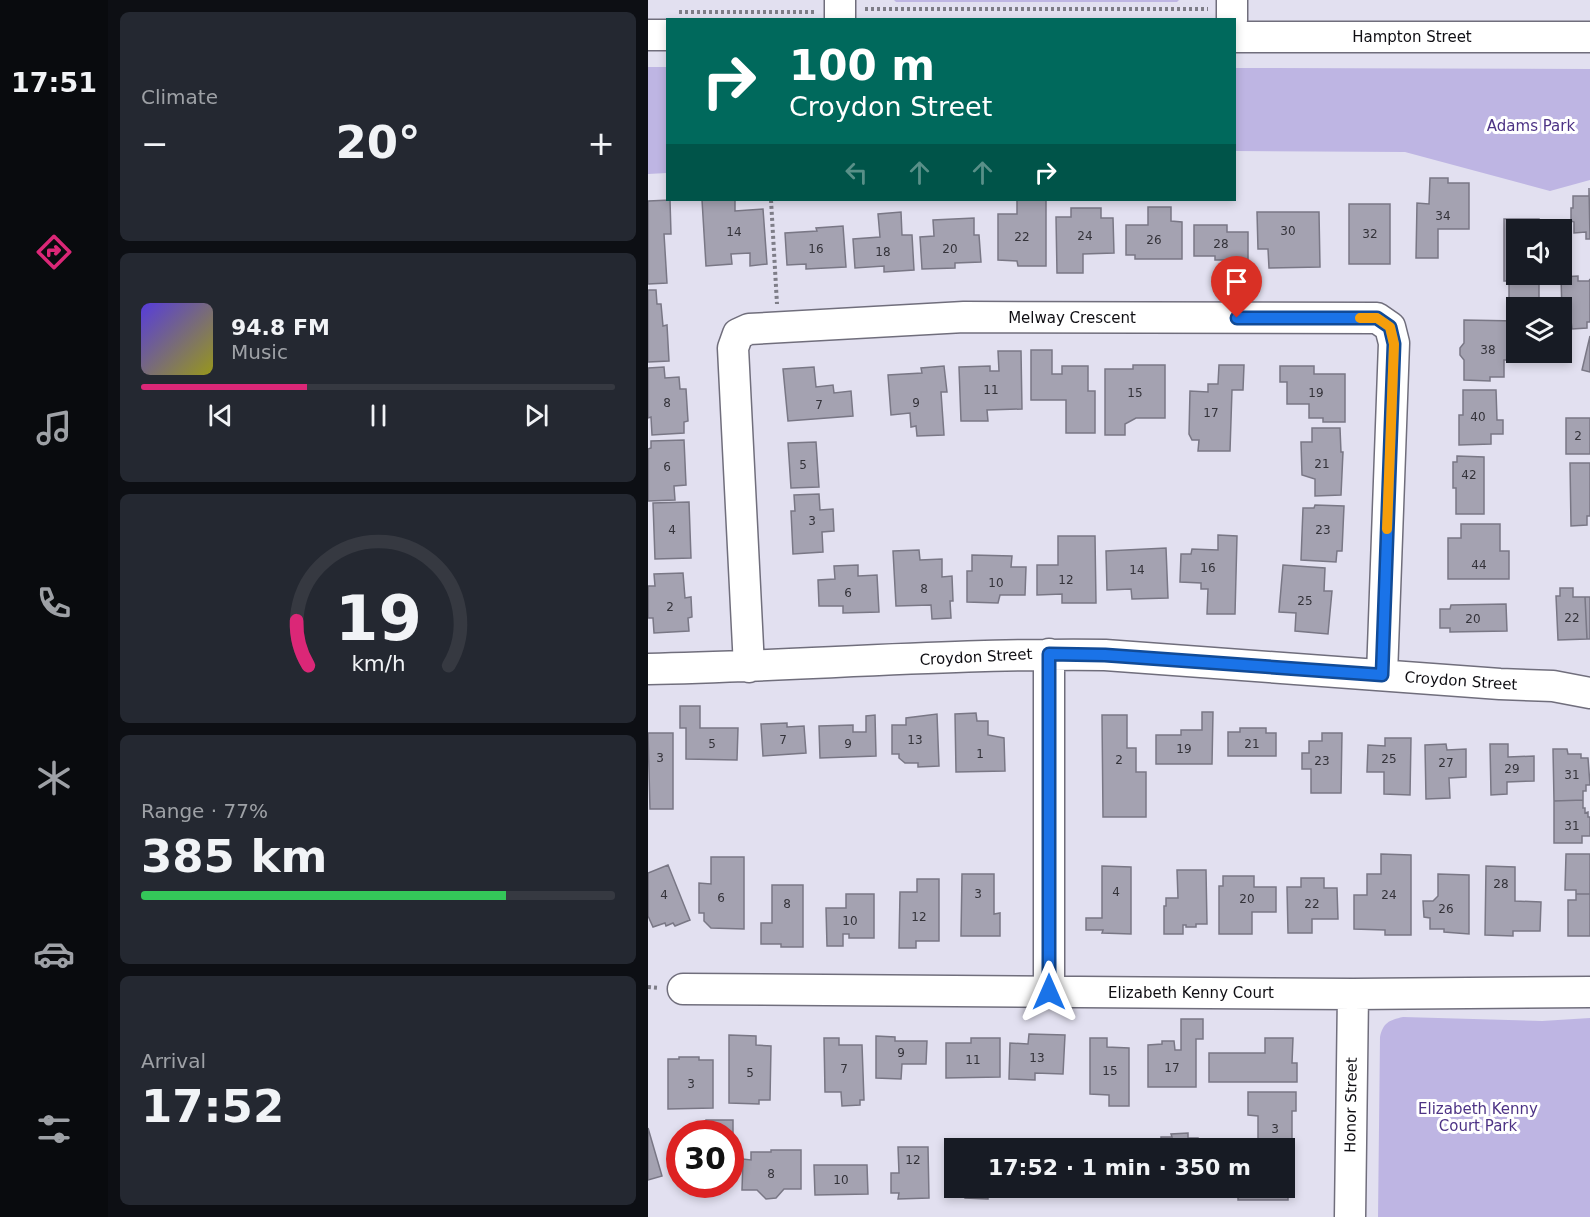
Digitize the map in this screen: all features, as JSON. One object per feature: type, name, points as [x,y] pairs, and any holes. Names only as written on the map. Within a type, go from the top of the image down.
[{"type":"street","name":"Hampton Street","points":[[1232,16],[1590,38]]},
{"type":"street","points":[[648,35],[666,25]]},
{"type":"street","name":"Melway Crescent","points":[[749,667],[733,348],[738,334],[749,329],[964,317],[1377,318],[1390,327],[1394,344],[1382,675]]},
{"type":"street","points":[[1049,654],[1049,992]]},
{"type":"street","name":"Croydon Street","points":[[648,669],[1049,654],[1105,655],[1552,686],[1590,693]]},
{"type":"street","name":"Elizabeth Kenny Court","points":[[683,989],[1353,994],[1590,992]]},
{"type":"street","name":"Honor Street","points":[[1350,1217],[1353,994]]},
{"type":"path","points":[[741,18],[865,9],[917,8],[1232,16]]},
{"type":"path","points":[[771,201],[779,328]]},
{"type":"green space","points":[[894,0],[1179,0],[1177,2],[896,2]]},
{"type":"green space","points":[[648,67],[666,67],[666,173],[648,174]]},
{"type":"green space","name":"Adams Park","points":[[1236,68],[1590,69],[1590,180],[1550,191],[1405,152],[1236,151]]},
{"type":"green space","name":"Elizabeth Kenny Court Park","points":[[1403,1017],[1542,1021],[1590,1018],[1590,1217],[1378,1217],[1380,1037],[1387,1023]]},
{"type":"building","points":[[1430,178],[1448,178],[1448,183],[1469,183],[1469,229],[1438,229],[1438,258],[1416,258],[1417,203],[1429,204]]},
{"type":"building","points":[[1589,188],[1590,239],[1586,239],[1586,232],[1574,233],[1571,208],[1573,208],[1573,196],[1589,196]]},
{"type":"building","points":[[648,201],[670,201],[671,234],[664,234],[667,283],[648,284]]},
{"type":"building","points":[[702,201],[735,201],[735,211],[763,209],[767,264],[750,266],[750,253],[731,254],[732,264],[706,266]]},
{"type":"building","points":[[1017,201],[1046,201],[1046,266],[1018,266],[1017,261],[998,260],[998,214],[1017,214]]},
{"type":"building","points":[[1349,204],[1390,204],[1390,264],[1349,264]]},
{"type":"building","points":[[1148,207],[1171,207],[1171,221],[1182,222],[1182,259],[1135,259],[1135,255],[1126,255],[1126,225],[1148,225]]},
{"type":"building","points":[[1071,208],[1101,208],[1101,218],[1113,218],[1114,253],[1083,254],[1083,273],[1057,273],[1056,217],[1071,217]]},
{"type":"building","points":[[901,212],[902,235],[912,235],[914,270],[884,272],[884,266],[855,268],[853,239],[880,237],[878,214]]},
{"type":"building","points":[[1257,212],[1319,212],[1320,267],[1269,268],[1268,249],[1258,249]]},
{"type":"building","points":[[974,218],[974,235],[979,235],[981,262],[955,263],[955,268],[922,269],[920,237],[934,236],[933,220]]},
{"type":"building","points":[[1504,219],[1506,219],[1506,281],[1504,281]]},
{"type":"building","points":[[1194,225],[1227,225],[1227,232],[1248,232],[1248,260],[1215,260],[1215,256],[1194,256]]},
{"type":"building","points":[[843,226],[846,267],[806,269],[806,264],[787,265],[785,233],[817,231],[816,228]]},
{"type":"building","points":[[1572,276],[1578,276],[1578,281],[1589,281],[1590,279],[1590,322],[1587,322],[1587,328],[1572,329],[1572,297],[1562,297],[1561,285],[1572,285]]},
{"type":"building","points":[[1509,285],[1539,285],[1539,297],[1509,297]]},
{"type":"building","points":[[648,290],[656,290],[657,304],[661,304],[663,326],[667,325],[669,361],[648,362]]},
{"type":"building","points":[[1464,320],[1506,321],[1504,377],[1490,377],[1490,381],[1464,380],[1464,360],[1460,355],[1460,348],[1464,343]]},
{"type":"building","points":[[1590,336],[1590,372],[1582,370]]},
{"type":"building","points":[[1031,350],[1052,350],[1052,374],[1062,374],[1062,366],[1088,366],[1088,391],[1095,391],[1095,433],[1066,433],[1066,400],[1031,400]]},
{"type":"building","points":[[998,351],[1021,351],[1022,409],[987,410],[988,421],[961,421],[959,367],[990,366],[990,371],[999,371]]},
{"type":"building","points":[[1133,365],[1165,365],[1165,418],[1136,418],[1125,424],[1125,435],[1105,435],[1105,369],[1133,369]]},
{"type":"building","points":[[1219,365],[1244,365],[1243,390],[1232,390],[1230,451],[1198,451],[1199,440],[1192,440],[1189,434],[1190,391],[1208,392],[1208,384],[1218,384]]},
{"type":"building","points":[[944,366],[947,392],[941,392],[944,435],[917,436],[916,426],[911,427],[910,413],[891,415],[888,375],[922,373],[921,368]]},
{"type":"building","points":[[1280,366],[1314,366],[1314,374],[1345,374],[1345,422],[1323,422],[1323,418],[1309,418],[1309,404],[1287,404],[1287,382],[1280,382]]},
{"type":"building","points":[[664,367],[665,378],[679,377],[680,389],[686,389],[688,421],[684,422],[684,433],[652,435],[651,417],[648,418],[648,368]]},
{"type":"building","points":[[814,367],[816,387],[833,385],[834,393],[851,391],[853,416],[788,421],[783,369]]},
{"type":"building","points":[[1463,390],[1496,390],[1497,420],[1503,420],[1503,434],[1491,434],[1491,444],[1459,445],[1459,415],[1463,415]]},
{"type":"building","points":[[1566,418],[1590,418],[1590,454],[1566,454]]},
{"type":"building","points":[[1312,428],[1340,428],[1341,452],[1343,452],[1341,495],[1315,496],[1315,479],[1302,475],[1301,442],[1312,442]]},
{"type":"building","points":[[684,440],[686,485],[674,486],[675,500],[648,501],[648,449],[651,448],[651,441]]},
{"type":"building","points":[[816,442],[819,487],[791,488],[788,443]]},
{"type":"building","points":[[1457,456],[1484,457],[1484,514],[1456,514],[1453,462],[1457,462]]},
{"type":"building","points":[[1570,463],[1590,463],[1590,516],[1587,516],[1587,525],[1571,526]]},
{"type":"building","points":[[819,494],[820,510],[833,509],[834,531],[822,532],[823,552],[793,554],[791,511],[795,511],[794,495]]},
{"type":"building","points":[[689,502],[691,558],[655,559],[653,503]]},
{"type":"building","points":[[1315,505],[1344,506],[1342,551],[1337,551],[1336,562],[1301,560],[1303,508],[1314,508]]},
{"type":"building","points":[[1461,524],[1500,524],[1500,551],[1509,551],[1509,579],[1448,579],[1448,538],[1461,538]]},
{"type":"building","points":[[1218,535],[1237,536],[1235,614],[1207,614],[1208,589],[1201,589],[1201,583],[1180,582],[1181,554],[1191,554],[1192,549],[1218,550]]},
{"type":"building","points":[[1058,536],[1095,536],[1096,603],[1062,603],[1062,594],[1037,595],[1037,565],[1058,565]]},
{"type":"building","points":[[1166,548],[1168,598],[1132,599],[1131,589],[1107,590],[1106,551]]},
{"type":"building","points":[[919,550],[920,560],[942,559],[942,577],[952,576],[951,618],[932,619],[931,605],[896,606],[893,551]]},
{"type":"building","points":[[972,555],[1012,556],[1011,567],[1026,567],[1025,595],[1000,595],[998,603],[967,602],[967,571],[972,571]]},
{"type":"building","points":[[858,565],[858,576],[877,575],[879,612],[843,613],[843,606],[819,606],[818,580],[835,579],[834,566]]},
{"type":"building","points":[[1283,565],[1325,568],[1324,591],[1332,591],[1328,634],[1295,631],[1296,613],[1279,612]]},
{"type":"building","points":[[683,573],[685,598],[691,597],[692,617],[688,618],[689,631],[654,633],[653,618],[648,618],[648,586],[655,586],[654,574]]},
{"type":"building","points":[[1560,588],[1573,588],[1573,597],[1585,597],[1587,639],[1558,640],[1556,596],[1560,596]]},
{"type":"building","points":[[1585,597],[1590,597],[1590,639],[1587,639]]},
{"type":"building","points":[[1506,604],[1507,631],[1450,632],[1450,628],[1440,628],[1440,609],[1450,609],[1451,605]]},
{"type":"building","points":[[680,706],[700,706],[700,728],[738,728],[737,760],[686,759],[686,728],[680,728]]},
{"type":"building","points":[[1202,712],[1213,712],[1212,764],[1156,764],[1156,735],[1181,735],[1181,730],[1202,730]]},
{"type":"building","points":[[976,713],[977,721],[988,721],[988,735],[1004,738],[1005,771],[956,772],[955,714]]},
{"type":"building","points":[[937,714],[939,766],[918,767],[918,763],[905,763],[899,758],[899,754],[892,754],[892,725],[906,725],[906,718]]},
{"type":"building","points":[[875,715],[876,756],[820,758],[819,726],[853,725],[853,732],[866,732],[866,716]]},
{"type":"building","points":[[1102,715],[1127,715],[1127,748],[1136,748],[1136,772],[1146,772],[1146,817],[1103,817]]},
{"type":"building","points":[[787,723],[787,727],[804,726],[806,753],[763,756],[761,724]]},
{"type":"building","points":[[1240,728],[1266,728],[1266,733],[1276,733],[1276,756],[1228,756],[1228,732],[1240,732]]},
{"type":"building","points":[[648,733],[673,733],[673,809],[650,809]]},
{"type":"building","points":[[1322,733],[1342,733],[1341,793],[1311,793],[1311,769],[1302,769],[1302,753],[1309,753],[1309,741],[1322,741]]},
{"type":"building","points":[[1385,738],[1411,738],[1410,795],[1384,794],[1384,772],[1367,772],[1368,745],[1385,746]]},
{"type":"building","points":[[1446,744],[1447,750],[1466,749],[1466,777],[1449,778],[1450,798],[1426,799],[1425,745]]},
{"type":"building","points":[[1490,744],[1508,744],[1508,757],[1534,756],[1534,781],[1507,782],[1507,794],[1491,795]]},
{"type":"building","points":[[1553,749],[1567,749],[1568,754],[1581,754],[1581,758],[1588,758],[1590,785],[1586,785],[1586,791],[1583,791],[1583,800],[1554,801]]},
{"type":"building","points":[[1583,800],[1585,813],[1588,812],[1588,817],[1590,817],[1590,836],[1582,836],[1582,843],[1554,843],[1554,801]]},
{"type":"building","points":[[1381,854],[1411,855],[1411,935],[1385,935],[1385,930],[1354,929],[1354,895],[1367,895],[1367,874],[1381,874]]},
{"type":"building","points":[[1566,854],[1590,854],[1590,894],[1576,894],[1576,890],[1565,890]]},
{"type":"building","points":[[711,857],[744,857],[744,929],[711,928],[704,921],[704,913],[699,913],[699,883],[711,884]]},
{"type":"building","points":[[668,865],[690,920],[675,926],[673,923],[666,926],[665,923],[653,927],[648,916],[648,873]]},
{"type":"building","points":[[1102,866],[1131,867],[1131,934],[1086,930],[1086,918],[1102,918]]},
{"type":"building","points":[[1486,866],[1515,867],[1515,901],[1541,902],[1540,931],[1513,931],[1513,936],[1485,935]]},
{"type":"building","points":[[1177,870],[1206,870],[1207,924],[1196,924],[1196,927],[1183,925],[1183,934],[1164,934],[1166,898],[1178,898]]},
{"type":"building","points":[[962,874],[994,874],[994,914],[1000,913],[1000,936],[961,936]]},
{"type":"building","points":[[1438,874],[1469,875],[1469,934],[1430,929],[1430,918],[1424,917],[1423,901],[1433,901],[1438,896]]},
{"type":"building","points":[[1223,876],[1254,876],[1254,887],[1276,887],[1276,912],[1252,912],[1252,934],[1219,934],[1219,886],[1223,886]]},
{"type":"building","points":[[1301,878],[1324,878],[1324,888],[1337,888],[1338,919],[1312,919],[1312,933],[1288,933],[1287,887],[1301,887]]},
{"type":"building","points":[[917,879],[939,879],[939,941],[916,941],[916,948],[899,948],[900,892],[917,892]]},
{"type":"building","points":[[772,885],[803,885],[803,947],[761,944],[761,923],[772,923]]},
{"type":"building","points":[[846,894],[874,894],[874,938],[849,938],[849,934],[843,934],[843,946],[827,946],[826,908],[846,908]]},
{"type":"building","points":[[1576,894],[1590,894],[1590,936],[1568,936],[1568,900],[1576,900]]},
{"type":"building","points":[[1181,1019],[1203,1019],[1203,1039],[1196,1039],[1196,1087],[1148,1087],[1148,1045],[1162,1044],[1162,1041],[1174,1041],[1175,1050],[1181,1050]]},
{"type":"building","points":[[1029,1034],[1065,1035],[1063,1074],[1035,1073],[1035,1080],[1009,1079],[1010,1043],[1028,1044]]},
{"type":"building","points":[[729,1035],[756,1036],[756,1045],[771,1046],[770,1100],[759,1100],[759,1104],[729,1103]]},
{"type":"building","points":[[876,1036],[895,1037],[895,1041],[927,1041],[926,1064],[902,1064],[901,1079],[876,1078]]},
{"type":"building","points":[[824,1038],[839,1038],[839,1045],[862,1045],[864,1100],[860,1100],[860,1105],[842,1106],[841,1092],[825,1092]]},
{"type":"building","points":[[971,1038],[1000,1038],[1000,1077],[946,1078],[946,1043],[971,1043]]},
{"type":"building","points":[[1090,1038],[1107,1038],[1107,1047],[1129,1048],[1129,1106],[1109,1106],[1109,1095],[1090,1094]]},
{"type":"building","points":[[1265,1038],[1293,1038],[1292,1063],[1297,1063],[1297,1082],[1209,1082],[1209,1053],[1265,1053]]},
{"type":"building","points":[[679,1057],[713,1060],[713,1108],[668,1109],[668,1059],[679,1059]]},
{"type":"building","points":[[1248,1092],[1296,1092],[1296,1111],[1292,1111],[1292,1138],[1258,1138],[1258,1116],[1248,1115]]},
{"type":"building","points":[[648,1128],[662,1176],[648,1180]]},
{"type":"building","points":[[1188,1133],[1188,1138],[1161,1138],[1172,1137],[1171,1134]]},
{"type":"building","points":[[898,1147],[928,1147],[929,1198],[898,1199],[899,1193],[891,1193],[891,1173],[899,1173]]},
{"type":"building","points":[[771,1150],[801,1150],[801,1189],[784,1189],[776,1198],[766,1199],[757,1190],[744,1190],[744,1159],[751,1160],[751,1152],[771,1152]]},
{"type":"building","points":[[814,1165],[867,1165],[868,1194],[815,1195]]},
{"type":"building","points":[[1238,1198],[1288,1198],[1288,1200],[1238,1200]]},
{"type":"slow traffic","points":[[1360,318],[1377,318],[1390,327],[1394,344],[1387,529]]},
{"type":"route","points":[[1049,992],[1049,654],[1105,655],[1382,675],[1394,344],[1390,327],[1377,318],[1237,318]]}]
